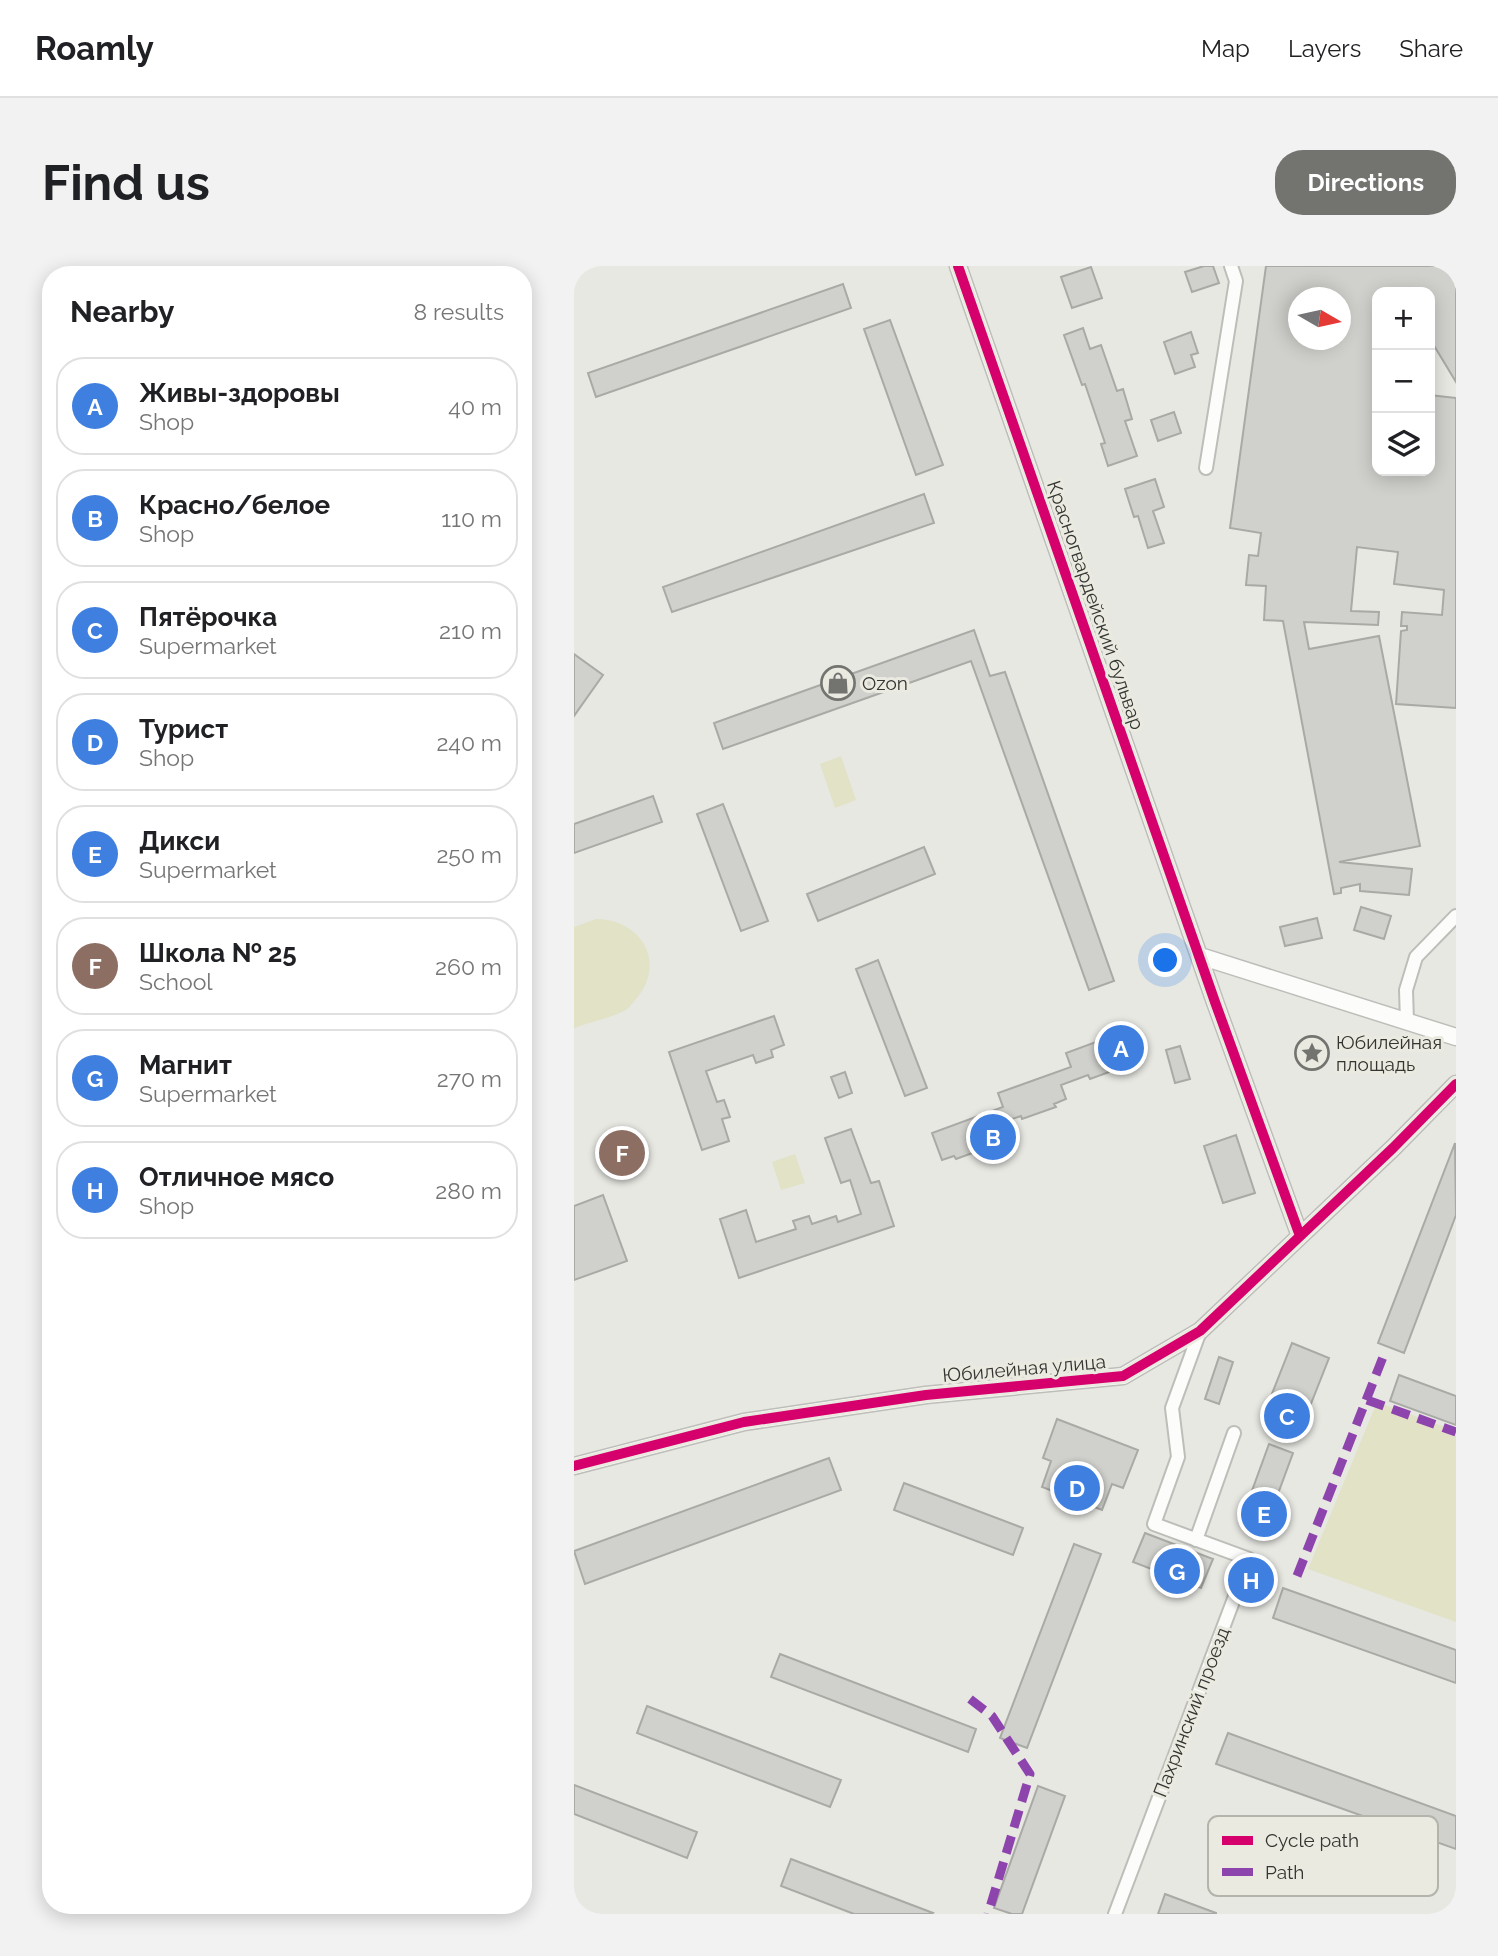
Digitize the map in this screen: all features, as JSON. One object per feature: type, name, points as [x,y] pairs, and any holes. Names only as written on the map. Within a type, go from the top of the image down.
[{"type":"street","name":"Красногвардейский бульвар","points":[[958,266],[1300,1236]]},
{"type":"street","points":[[1206,468],[1236,281],[1231,266]]},
{"type":"street","points":[[1406,1021],[1406,990],[1416,957],[1456,916]]},
{"type":"street","points":[[1200,956],[1456,1037]]},
{"type":"street","name":"Юбилейная улица","points":[[574,1466],[744,1422],[926,1395],[1123,1376],[1200,1331],[1456,1084]]},
{"type":"street","name":"Пахринский проезд","points":[[1115,1914],[1249,1559],[1154,1524],[1178,1457],[1172,1408],[1200,1331]]},
{"type":"street","points":[[1196,1540],[1234,1433]]},
{"type":"green space","points":[[841,756],[856,800],[835,808],[820,764]]},
{"type":"green space","points":[[596,919],[612,921],[636,934],[649,957],[649,970],[646,984],[626,1010],[574,1028],[574,927]]},
{"type":"green space","points":[[795,1154],[805,1183],[781,1190],[772,1162]]},
{"type":"green space","points":[[1377,1402],[1456,1431],[1456,1622],[1308,1569]]},
{"type":"building","points":[[1213,266],[1219,283],[1192,292],[1185,272]]},
{"type":"building","points":[[1266,266],[1456,266],[1456,382],[1435,347],[1435,287],[1372,287],[1372,476],[1435,476],[1435,396],[1456,398],[1456,708],[1396,704],[1401,631],[1407,630],[1407,626],[1401,626],[1402,612],[1442,615],[1444,590],[1394,584],[1398,552],[1357,547],[1351,611],[1379,612],[1378,625],[1304,622],[1309,649],[1379,636],[1420,846],[1339,862],[1412,869],[1409,895],[1360,891],[1360,884],[1341,888],[1341,893],[1334,894],[1283,621],[1264,620],[1266,586],[1246,585],[1249,555],[1258,556],[1261,533],[1230,528]]},
{"type":"building","points":[[1091,267],[1102,298],[1072,308],[1061,277]]},
{"type":"building","points":[[843,284],[851,308],[596,397],[588,373]]},
{"type":"building","points":[[890,320],[943,465],[916,475],[864,329]]},
{"type":"building","points":[[1083,328],[1090,349],[1101,345],[1117,391],[1123,389],[1132,419],[1125,421],[1137,456],[1108,466],[1101,444],[1105,443],[1085,384],[1082,385],[1064,335]]},
{"type":"building","points":[[1191,332],[1198,353],[1191,355],[1195,367],[1175,374],[1164,342]]},
{"type":"building","points":[[1174,412],[1181,433],[1158,441],[1151,420]]},
{"type":"building","points":[[1155,479],[1164,507],[1153,511],[1164,543],[1148,548],[1138,516],[1134,517],[1125,489]]},
{"type":"building","points":[[924,494],[934,523],[672,612],[663,587]]},
{"type":"building","points":[[974,630],[990,676],[1005,672],[1114,981],[1089,990],[971,661],[723,749],[714,723]]},
{"type":"building","points":[[574,654],[603,675],[574,716]]},
{"type":"building","points":[[653,796],[662,822],[574,853],[574,824]]},
{"type":"building","points":[[723,804],[768,921],[741,931],[697,814]]},
{"type":"building","points":[[924,847],[935,874],[818,921],[807,894]]},
{"type":"building","points":[[1361,907],[1391,916],[1384,939],[1354,930]]},
{"type":"building","points":[[1317,918],[1322,938],[1285,946],[1280,927]]},
{"type":"building","points":[[878,960],[927,1088],[905,1096],[856,969]]},
{"type":"building","points":[[774,1016],[784,1045],[771,1050],[773,1057],[756,1063],[753,1055],[706,1071],[717,1102],[724,1100],[730,1117],[722,1119],[729,1141],[702,1150],[669,1052]]},
{"type":"building","points":[[1123,1032],[1133,1059],[1121,1063],[1123,1067],[1090,1079],[1088,1075],[1061,1085],[1066,1099],[1054,1104],[1056,1107],[994,1125],[999,1139],[987,1144],[989,1147],[956,1159],[954,1156],[942,1160],[932,1133],[1003,1107],[998,1093],[1071,1067],[1066,1053]]},
{"type":"building","points":[[1180,1046],[1190,1079],[1175,1083],[1166,1050]]},
{"type":"building","points":[[845,1072],[852,1093],[839,1098],[831,1077]]},
{"type":"building","points":[[851,1129],[871,1183],[879,1181],[894,1226],[739,1278],[720,1219],[746,1210],[756,1242],[796,1229],[793,1221],[809,1216],[812,1224],[836,1216],[838,1222],[861,1214],[850,1180],[841,1183],[825,1138]]},
{"type":"building","points":[[1236,1135],[1255,1193],[1223,1203],[1204,1146]]},
{"type":"building","points":[[1455,1143],[1456,1215],[1404,1353],[1378,1343]]},
{"type":"building","points":[[603,1195],[627,1261],[574,1280],[574,1206]]},
{"type":"building","points":[[1292,1343],[1329,1358],[1303,1424],[1266,1409]]},
{"type":"building","points":[[1219,1357],[1233,1362],[1219,1404],[1205,1399]]},
{"type":"building","points":[[1399,1375],[1456,1396],[1456,1425],[1390,1401]]},
{"type":"building","points":[[1057,1419],[1138,1450],[1123,1488],[1112,1484],[1102,1510],[1042,1487],[1051,1461],[1043,1458]]},
{"type":"building","points":[[1269,1444],[1293,1453],[1269,1518],[1245,1510]]},
{"type":"building","points":[[829,1458],[841,1490],[585,1584],[574,1551]]},
{"type":"building","points":[[904,1483],[1023,1528],[1013,1555],[894,1510]]},
{"type":"building","points":[[1145,1533],[1213,1559],[1201,1588],[1133,1562]]},
{"type":"building","points":[[1074,1544],[1101,1554],[1027,1748],[1000,1738]]},
{"type":"building","points":[[1283,1588],[1456,1650],[1456,1683],[1273,1618]]},
{"type":"building","points":[[780,1654],[976,1729],[968,1752],[771,1677]]},
{"type":"building","points":[[647,1706],[841,1780],[830,1807],[637,1733]]},
{"type":"building","points":[[1228,1733],[1456,1816],[1456,1849],[1438,1843],[1438,1816],[1363,1816],[1216,1764]]},
{"type":"building","points":[[574,1785],[697,1832],[687,1858],[574,1814]]},
{"type":"building","points":[[1038,1786],[1065,1796],[1022,1914],[1012,1914],[994,1908]]},
{"type":"building","points":[[791,1859],[933,1913],[854,1914],[781,1886]]},
{"type":"building","points":[[1165,1894],[1216,1913],[1216,1914],[1158,1914]]},
{"type":"marked path","points":[[1297,1576],[1385,1352]]},
{"type":"marked path","points":[[1367,1400],[1456,1432]]},
{"type":"marked path","points":[[970,1699],[992,1716],[1030,1774],[988,1914]]},
{"type":"cycle path","points":[[958,266],[1215,1002],[1300,1236]]},
{"type":"cycle path","points":[[574,1466],[744,1422],[926,1395],[1123,1376],[1200,1331],[1393,1148],[1456,1084]]},
{"type":"place","name":"Ozon","points":[[838,683]]},
{"type":"place","name":"Живы-здоровы","points":[[1121,1048]]},
{"type":"place","name":"Юбилейная площадь","points":[[1312,1053]]},
{"type":"place","name":"Красно/белое","points":[[993,1137]]},
{"type":"place","name":"Школа № 25","points":[[622,1153]]},
{"type":"place","name":"Пятёрочка","points":[[1287,1416]]},
{"type":"place","name":"Турист","points":[[1077,1488]]},
{"type":"place","name":"Дикси","points":[[1264,1514]]},
{"type":"place","name":"Магнит","points":[[1177,1571]]},
{"type":"place","name":"Отличное мясо","points":[[1251,1580]]}]
